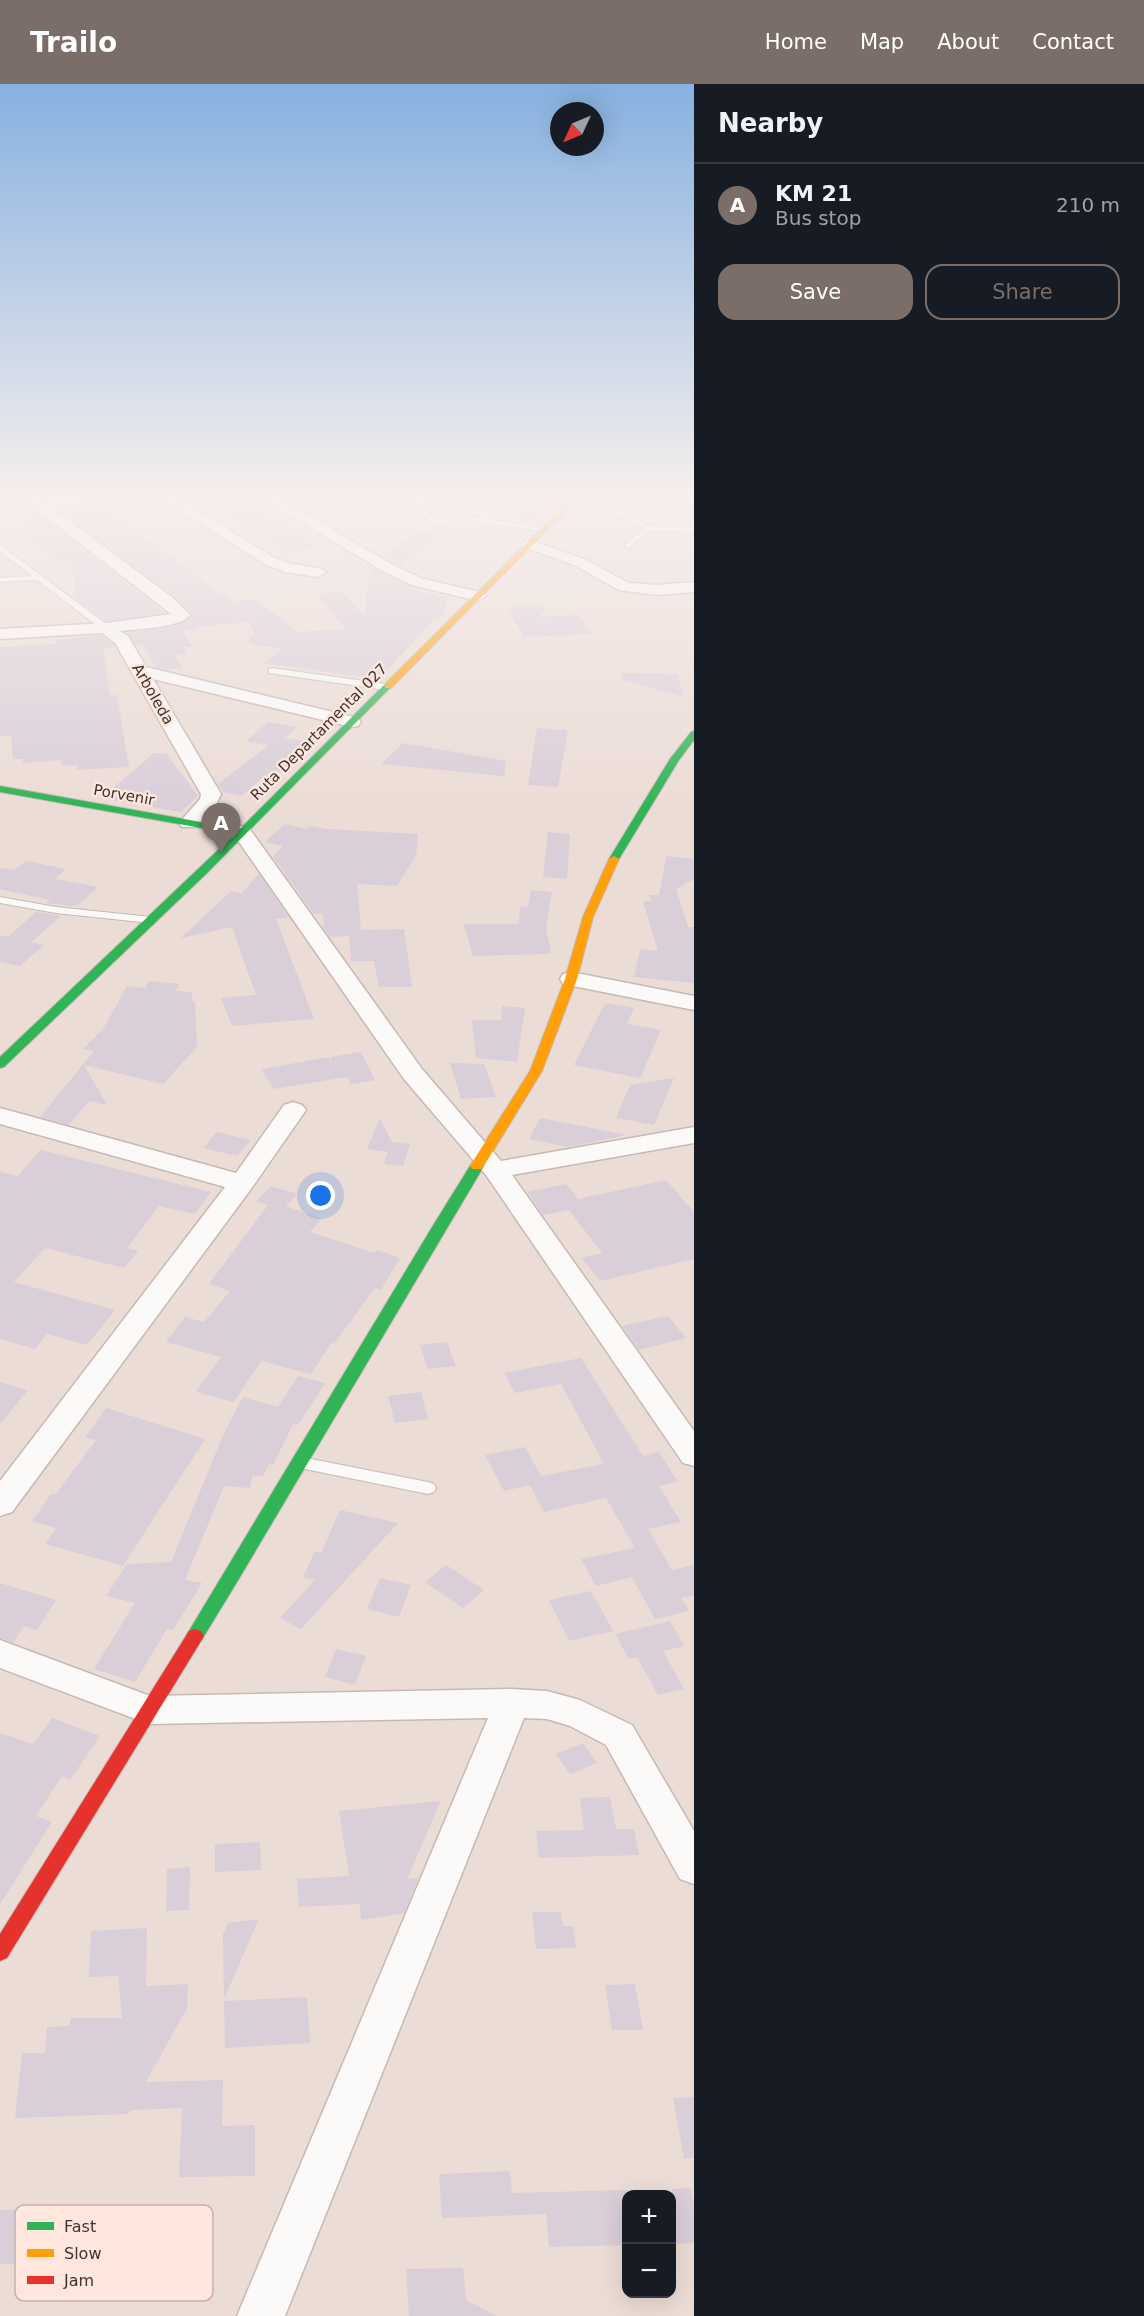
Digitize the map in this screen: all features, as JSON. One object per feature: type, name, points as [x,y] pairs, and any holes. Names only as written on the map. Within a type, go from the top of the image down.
[{"type":"street","points":[[0,634],[106,628],[173,619],[182,615],[165,599]]},
{"type":"street","name":"Ruta Departamental 027","points":[[0,1064],[242,832],[475,599]]},
{"type":"street","name":"Arboleda","points":[[106,628],[122,640],[211,794],[208,801],[189,823]]},
{"type":"street","points":[[140,671],[352,722]]},
{"type":"street","points":[[0,1952],[301,1463],[389,1309],[488,1163],[536,1071],[571,979],[588,917],[614,859],[675,759],[694,734]]},
{"type":"street","name":"Porvenir","points":[[0,789],[242,832]]},
{"type":"street","points":[[242,832],[413,1074],[488,1163],[694,1455]]},
{"type":"street","points":[[571,979],[694,1003]]},
{"type":"street","points":[[0,1504],[242,1183],[293,1110]]},
{"type":"street","points":[[0,1116],[242,1183]]},
{"type":"street","points":[[488,1163],[694,1135]]},
{"type":"street","points":[[0,1654],[149,1710],[512,1703],[548,1706],[580,1714],[619,1735],[694,1867]]},
{"type":"street","points":[[261,2316],[512,1703]]},
{"type":"lane","points":[[67,599],[106,628]]},
{"type":"lane","points":[[272,672],[386,687]]},
{"type":"lane","points":[[0,900],[56,910],[151,920]]},
{"type":"lane","points":[[301,1463],[428,1488]]},
{"type":"building","points":[[76,599],[147,599],[165,613],[106,621]]},
{"type":"building","points":[[177,599],[231,599],[235,602],[253,599],[297,632],[346,629],[321,599],[349,599],[364,616],[366,599],[448,599],[442,618],[434,620],[379,679],[264,663],[282,649],[249,644],[250,636],[255,635],[249,622],[197,627],[199,630],[183,631],[192,647],[182,647],[187,655],[175,655],[183,668],[167,670],[156,667],[142,644],[136,645],[127,633],[169,627],[186,621],[192,615]]},
{"type":"building","points":[[507,607],[548,607],[539,617],[578,615],[591,634],[524,637]]},
{"type":"building","points":[[101,635],[115,647],[103,649],[110,695],[117,695],[129,767],[77,770],[77,765],[61,766],[61,760],[23,763],[23,759],[13,759],[11,736],[0,736],[0,647],[57,644],[56,640]]},
{"type":"building","points":[[622,673],[677,674],[683,697],[621,679]]},
{"type":"building","points":[[268,722],[298,727],[285,738],[314,743],[284,769],[279,772],[272,770],[241,796],[223,792],[218,784],[269,745],[246,741]]},
{"type":"building","points":[[537,728],[568,730],[558,787],[528,785]]},
{"type":"building","points":[[403,743],[506,761],[504,776],[381,764]]},
{"type":"building","points":[[154,753],[166,753],[198,796],[181,812],[101,798]]},
{"type":"building","points":[[285,824],[306,829],[310,826],[326,829],[418,834],[416,855],[397,886],[357,884],[361,930],[404,929],[412,987],[379,987],[374,961],[351,961],[349,936],[330,937],[324,929],[323,913],[314,914],[273,857],[283,846],[265,842]]},
{"type":"building","points":[[548,832],[570,834],[567,879],[543,877]]},
{"type":"building","points":[[666,856],[694,859],[694,879],[676,889],[688,927],[694,927],[694,983],[634,977],[640,949],[658,951],[643,901],[652,901],[649,895],[659,895]]},
{"type":"building","points":[[26,861],[66,869],[55,879],[98,887],[78,905],[71,906],[46,903],[50,900],[0,889],[0,868],[14,870]]},
{"type":"building","points":[[259,874],[289,918],[276,919],[314,1019],[232,1026],[221,998],[256,995],[232,927],[181,938],[231,891],[242,893]]},
{"type":"building","points":[[531,890],[552,892],[546,927],[551,954],[473,956],[464,924],[519,924],[520,906],[528,907]]},
{"type":"building","points":[[36,912],[61,916],[31,942],[44,945],[20,966],[0,962],[0,935],[8,937]]},
{"type":"building","points":[[149,981],[179,984],[176,991],[193,992],[191,1001],[195,1001],[197,1047],[163,1084],[84,1065],[107,1105],[89,1101],[69,1125],[40,1117],[94,1051],[83,1049],[103,1029],[127,986],[145,988]]},
{"type":"building","points":[[605,1003],[634,1008],[627,1024],[661,1030],[640,1078],[574,1065]]},
{"type":"building","points":[[502,1006],[525,1008],[517,1062],[476,1058],[472,1020],[501,1020]]},
{"type":"building","points":[[361,1052],[375,1080],[351,1084],[347,1077],[273,1089],[262,1069],[329,1057],[331,1063],[331,1057]]},
{"type":"building","points":[[450,1063],[484,1064],[496,1097],[461,1099]]},
{"type":"building","points":[[674,1078],[654,1125],[616,1118],[630,1085]]},
{"type":"building","points":[[380,1118],[392,1142],[410,1144],[403,1166],[384,1164],[388,1152],[367,1149]]},
{"type":"building","points":[[540,1118],[627,1135],[568,1147],[529,1139]]},
{"type":"building","points":[[217,1132],[251,1140],[237,1156],[203,1148]]},
{"type":"building","points":[[40,1150],[211,1192],[195,1214],[159,1206],[127,1248],[138,1251],[124,1268],[45,1248],[14,1282],[115,1310],[87,1345],[47,1334],[35,1349],[0,1339],[0,1172],[18,1176]]},
{"type":"building","points":[[666,1180],[694,1212],[694,1259],[600,1281],[582,1258],[602,1253],[569,1210],[543,1215],[527,1192],[566,1184],[578,1199]]},
{"type":"building","points":[[271,1186],[297,1194],[286,1206],[322,1219],[310,1232],[374,1253],[377,1250],[400,1258],[381,1290],[375,1288],[334,1344],[331,1343],[311,1374],[261,1361],[234,1402],[196,1392],[221,1357],[166,1342],[185,1317],[204,1322],[230,1291],[209,1284],[268,1205],[256,1201]]},
{"type":"building","points":[[668,1316],[686,1338],[639,1350],[622,1326]]},
{"type":"building","points":[[447,1342],[456,1366],[428,1369],[420,1345]]},
{"type":"building","points":[[581,1358],[643,1456],[659,1452],[678,1482],[659,1486],[681,1522],[648,1529],[672,1570],[694,1565],[694,1595],[681,1598],[689,1611],[655,1619],[632,1577],[596,1586],[581,1559],[635,1548],[606,1498],[544,1512],[530,1485],[504,1491],[485,1455],[525,1447],[541,1476],[604,1464],[561,1384],[515,1393],[504,1373]]},
{"type":"building","points":[[298,1376],[325,1383],[298,1425],[293,1424],[273,1465],[269,1464],[263,1477],[253,1475],[250,1488],[224,1486],[185,1580],[202,1583],[173,1630],[167,1629],[135,1682],[94,1669],[135,1603],[106,1596],[127,1564],[171,1562],[224,1433],[243,1397],[278,1407]]},
{"type":"building","points":[[0,1382],[28,1390],[0,1424]]},
{"type":"building","points":[[421,1392],[428,1419],[395,1423],[388,1396]]},
{"type":"building","points":[[106,1408],[205,1439],[123,1566],[45,1544],[56,1528],[32,1521],[51,1494],[55,1495],[96,1440],[85,1438]]},
{"type":"building","points":[[340,1510],[398,1523],[301,1629],[280,1618],[315,1580],[303,1577],[315,1551],[321,1553]]},
{"type":"building","points":[[446,1565],[484,1590],[463,1608],[425,1582]]},
{"type":"building","points":[[380,1578],[411,1585],[399,1617],[367,1609]]},
{"type":"building","points":[[0,1583],[56,1600],[37,1630],[24,1626],[14,1642],[0,1638]]},
{"type":"building","points":[[591,1591],[613,1631],[569,1641],[549,1600]]},
{"type":"building","points":[[670,1621],[684,1646],[663,1651],[684,1689],[658,1695],[637,1657],[629,1659],[615,1634]]},
{"type":"building","points":[[336,1649],[366,1656],[355,1685],[325,1677]]},
{"type":"building","points":[[52,1718],[100,1736],[70,1780],[62,1776],[36,1816],[52,1822],[0,1904],[0,1733],[33,1744]]},
{"type":"building","points":[[583,1743],[597,1763],[570,1774],[556,1754]]},
{"type":"building","points":[[610,1797],[616,1829],[634,1829],[639,1855],[539,1858],[536,1831],[584,1830],[580,1798]]},
{"type":"building","points":[[441,1801],[407,1879],[418,1878],[404,1913],[361,1920],[360,1904],[299,1907],[297,1879],[349,1876],[339,1811]]},
{"type":"building","points":[[260,1842],[261,1870],[215,1872],[215,1844]]},
{"type":"building","points":[[190,1867],[189,1910],[166,1911],[167,1869]]},
{"type":"building","points":[[532,1912],[561,1912],[563,1926],[573,1926],[576,1948],[536,1949]]},
{"type":"building","points":[[259,1919],[224,1999],[223,1934],[228,1923]]},
{"type":"building","points":[[147,1928],[146,1986],[188,1984],[187,2008],[146,2082],[223,2080],[222,2126],[255,2125],[255,2176],[179,2177],[182,2108],[131,2110],[128,2114],[15,2118],[22,2053],[45,2053],[47,2027],[69,2026],[71,2018],[122,2018],[118,1976],[89,1977],[91,1931]]},
{"type":"building","points":[[635,1984],[643,2030],[612,2030],[605,1985]]},
{"type":"building","points":[[307,1997],[310,2043],[225,2048],[224,2001]]},
{"type":"building","points":[[694,2097],[694,2158],[684,2159],[673,2098]]},
{"type":"building","points":[[510,2171],[512,2193],[622,2190],[622,2245],[549,2247],[546,2214],[442,2218],[439,2174]]},
{"type":"building","points":[[691,2188],[694,2208],[694,2243],[676,2244],[676,2190],[672,2189]]},
{"type":"building","points":[[0,2210],[15,2210],[15,2264],[0,2264]]},
{"type":"building","points":[[463,2268],[466,2300],[497,2316],[409,2316],[406,2269]]},
{"type":"traffic: fast","points":[[0,1064],[202,872],[388,686]]},
{"type":"traffic: fast","points":[[614,859],[675,759],[694,734]]},
{"type":"traffic: fast","points":[[0,789],[242,832]]},
{"type":"traffic: fast","points":[[195,1636],[477,1166]]},
{"type":"traffic: slow","points":[[388,686],[475,599]]},
{"type":"traffic: slow","points":[[477,1166],[536,1071],[571,979],[588,917],[614,859]]},
{"type":"traffic: jam","points":[[0,1952],[195,1636]]},
{"type":"place","name":"KM 21","points":[[221,853]]}]
